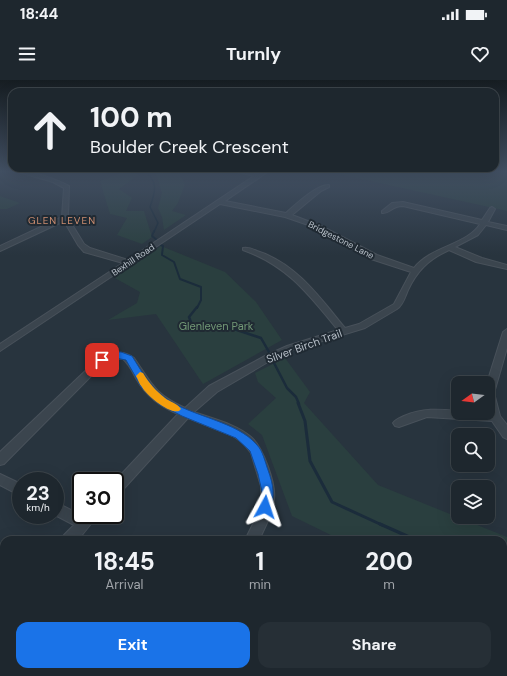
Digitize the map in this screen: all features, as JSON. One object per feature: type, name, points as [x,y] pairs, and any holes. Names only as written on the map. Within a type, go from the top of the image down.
[{"type":"street","points":[[66,199],[65,218],[83,248],[128,262]]},
{"type":"street","name":"Bexhill Road","points":[[0,348],[225,199]]},
{"type":"street","points":[[287,215],[308,199]]},
{"type":"street","name":"Bridgestone Lane","points":[[220,202],[287,215],[319,227],[374,257],[416,271]]},
{"type":"street","points":[[384,212],[394,204],[398,203],[507,228]]},
{"type":"street","name":"Silver Birch Trail","points":[[124,480],[185,414],[213,389],[259,362],[290,348],[362,326],[397,305],[416,271],[423,262],[472,235],[484,223],[492,209]]},
{"type":"street","points":[[0,249],[65,218]]},
{"type":"street","points":[[449,247],[479,260],[507,267]]},
{"type":"street","points":[[245,249],[259,252],[269,257],[294,274],[308,288],[343,331]]},
{"type":"street","points":[[494,376],[507,332]]},
{"type":"street","points":[[0,460],[102,360],[114,355],[121,355],[129,358],[145,386],[162,401],[185,414],[240,435],[254,448],[264,474],[269,496],[258,531],[255,536]]},
{"type":"street","points":[[399,422],[415,416],[427,414],[451,415]]},
{"type":"street","points":[[495,417],[507,434]]},
{"type":"street","points":[[0,479],[12,485]]},
{"type":"street","points":[[73,536],[83,524]]},
{"type":"green space","points":[[0,199],[8,199],[20,203],[7,209],[0,209]]},
{"type":"green space","points":[[105,199],[132,199],[126,211],[144,211],[152,237],[142,244],[117,235],[127,218],[110,214]]},
{"type":"green space","points":[[160,199],[180,199],[172,211],[186,215],[164,230],[162,217],[158,208]]},
{"type":"green space","points":[[452,199],[507,199],[507,211]]},
{"type":"green space","name":"Glenleven Park","points":[[161,246],[225,272],[256,302],[282,340],[203,384],[156,314],[108,320],[137,303],[140,292],[113,277],[133,266]]},
{"type":"green space","points":[[285,358],[310,392],[304,403],[378,485],[451,514],[451,524],[475,524],[505,536],[333,536],[292,516],[262,435],[248,424],[276,398],[258,382],[255,373]]},
{"type":"waterway","points":[[152,199],[150,207],[158,223],[154,232]]},
{"type":"waterway","points":[[154,231],[152,236],[157,240]]},
{"type":"waterway","points":[[161,245],[163,246],[162,255],[174,262],[180,279],[201,287],[201,300],[197,308]]},
{"type":"waterway","points":[[197,307],[189,317],[192,325],[206,328],[234,329],[261,338],[269,352]]},
{"type":"waterway","points":[[273,361],[287,388],[296,397],[299,404]]},
{"type":"waterway","points":[[298,403],[305,421],[310,461],[332,502],[382,525]]},
{"type":"waterway","points":[[380,524],[407,536]]},
{"type":"slow traffic","points":[[140,376],[145,386],[162,401],[176,409]]},
{"type":"district","name":"GLEN LEVEN","points":[[62,220]]},
{"type":"route","points":[[102,360],[114,355],[121,355],[129,358],[145,386],[162,401],[185,414],[240,435],[254,448],[264,474],[269,496],[265,507]]}]
